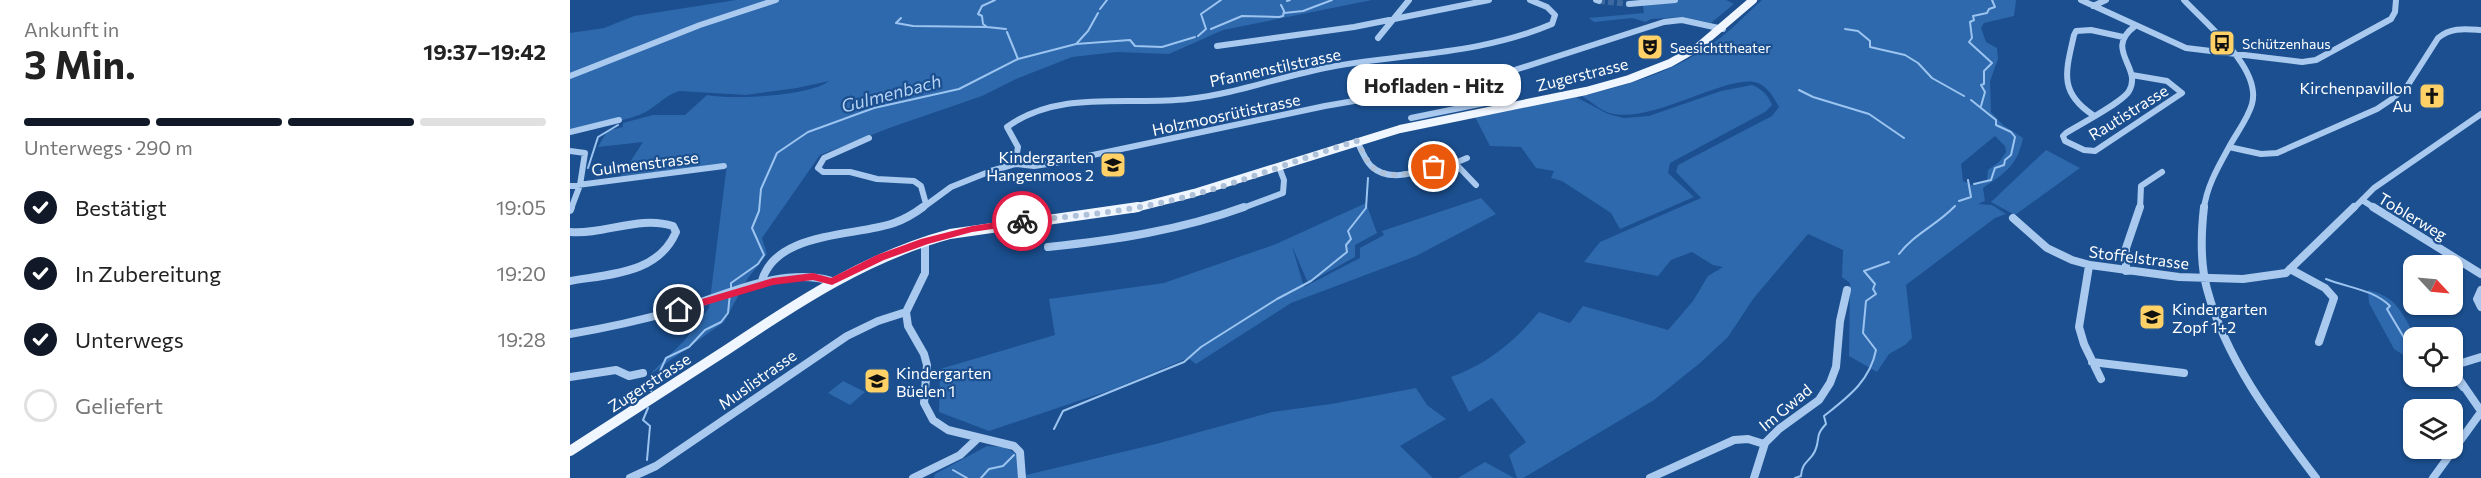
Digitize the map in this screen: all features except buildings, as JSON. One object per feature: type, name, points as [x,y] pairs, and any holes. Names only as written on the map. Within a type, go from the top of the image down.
[{"type":"main road","name":"Zugerstrasse","points":[[570,451],[832,281],[880,258],[925,241],[972,229],[1136,208],[1202,193],[1357,141],[1430,122],[1590,90],[1642,75],[1688,54],[1723,29],[1754,0]]},
{"type":"street","points":[[570,76],[700,25],[776,0]]},
{"type":"street","points":[[1377,38],[1409,0]]},
{"type":"street","points":[[1217,46],[1303,36],[1489,0]]},
{"type":"street","name":"Pfannenstilstrasse","points":[[1015,164],[1019,144],[1007,126],[1047,108],[1079,102],[1185,99],[1232,91],[1328,68],[1481,46],[1552,24],[1555,15],[1552,11],[1530,0]]},
{"type":"street","points":[[1629,4],[1675,0]]},
{"type":"street","points":[[2081,0],[2186,48],[2302,62],[2316,60],[2391,19],[2397,8],[2396,0]]},
{"type":"street","points":[[2093,6],[2106,0]]},
{"type":"street","points":[[2184,0],[2248,70],[2254,85],[2252,105],[2209,185],[2202,211],[2200,235],[2211,305],[2240,368],[2272,420],[2316,478]]},
{"type":"street","name":"Holzmoosrütistrasse","points":[[762,284],[763,273],[770,264],[791,248],[894,223],[915,213],[963,182],[1015,164],[1034,166],[1055,163],[1325,106],[1497,75],[1664,22],[1682,20],[1723,29]]},
{"type":"street","points":[[2132,75],[2121,48],[2122,37],[2127,30],[2135,26]]},
{"type":"street","points":[[2093,115],[2077,105],[2070,95],[2066,74],[2074,35],[2076,31],[2085,29],[2122,37]]},
{"type":"street","points":[[2229,147],[2261,154],[2274,153],[2377,109],[2408,85],[2441,34],[2456,29],[2481,30]]},
{"type":"street","points":[[1411,118],[1504,99],[1507,94],[1497,75]]},
{"type":"street","name":"Rautistrasse","points":[[2132,75],[2162,80],[2179,88],[2182,93],[2095,151],[2084,150],[2063,138],[2066,133],[2127,94],[2132,85],[2132,75]]},
{"type":"street","points":[[2319,342],[2334,298],[2325,288],[2290,268],[2362,200],[2481,114]]},
{"type":"street","points":[[570,132],[619,120]]},
{"type":"street","points":[[869,138],[824,158],[818,168],[823,172],[850,172],[877,179],[914,181],[921,186],[926,204]]},
{"type":"street","points":[[1357,141],[1371,165],[1384,173],[1410,173],[1467,158]]},
{"type":"street","points":[[570,151],[585,153],[580,185],[570,210]]},
{"type":"street","points":[[1455,163],[1476,185]]},
{"type":"street","name":"Gulmenstrasse","points":[[570,186],[724,166]]},
{"type":"street","points":[[1048,247],[1143,235],[1238,210],[1283,193],[1285,190],[1284,175],[1279,167]]},
{"type":"street","points":[[2126,271],[2123,260],[2125,248],[2141,208],[2144,196],[2141,186],[2162,172]]},
{"type":"street","name":"Toblerweg","points":[[2362,200],[2481,274]]},
{"type":"street","name":"Stoffelstrasse","points":[[2013,218],[2044,246],[2088,266],[2205,278],[2270,278],[2286,273],[2290,268]]},
{"type":"street","points":[[570,232],[590,232],[661,222],[674,226],[676,232],[666,252],[645,265],[570,281]]},
{"type":"street","points":[[925,241],[925,273],[906,312],[908,326],[924,354],[927,365],[924,403],[933,420],[948,430],[1014,446],[1020,452],[1022,478]]},
{"type":"street","points":[[2088,266],[2079,327],[2084,344],[2101,378]]},
{"type":"street","points":[[570,334],[651,317],[762,284],[813,277],[832,281]]},
{"type":"street","name":"Im Gwad","points":[[1754,478],[1764,444],[1775,432],[1815,403],[1829,385],[1838,366],[1840,321],[1847,290]]},
{"type":"street","points":[[2481,290],[2477,299],[2481,307]]},
{"type":"street","name":"Muslistrasse","points":[[636,477],[665,460],[847,336],[888,316],[906,312]]},
{"type":"street","points":[[2463,364],[2481,357]]},
{"type":"street","points":[[2092,362],[2184,373]]},
{"type":"street","points":[[570,377],[616,370],[627,376],[635,377],[643,373]]},
{"type":"street","points":[[2433,478],[2477,425],[2481,411],[2463,384]]},
{"type":"street","points":[[916,477],[960,455],[978,438]]},
{"type":"street","points":[[1650,478],[1734,440],[1748,439],[1764,444]]},
{"type":"shaded area","points":[[736,0],[770,0],[570,75],[570,33],[604,28],[634,16]]},
{"type":"shaded area","points":[[776,0],[1372,0],[1223,30],[1169,54],[1117,52],[1072,57],[1016,79],[982,96],[820,155],[762,238],[767,254],[748,278],[724,322],[647,377],[684,341],[709,308],[727,164],[621,176],[643,142],[598,147],[607,131],[623,127],[623,123],[653,115],[685,115],[707,95],[771,96],[806,90],[829,81],[746,95],[679,91],[631,118],[570,130],[570,76]]},
{"type":"shaded area","points":[[1642,0],[1726,0],[1734,4],[1711,23],[1682,17],[1651,19],[1646,22],[1632,18],[1594,22],[1589,18],[1644,13]]},
{"type":"shaded area","points":[[1762,0],[2016,0],[2014,16],[1984,23],[1981,28],[1986,42],[1997,48],[1998,59],[1990,81],[1991,112],[2003,125],[2023,138],[2014,162],[2004,173],[1983,188],[1985,201],[1978,204],[1992,205],[2006,214],[1995,218],[1906,285],[1912,338],[1889,354],[1877,372],[1849,356],[1850,283],[1842,277],[1843,250],[1808,234],[1753,299],[1728,337],[1700,363],[1654,400],[1523,478],[1517,478],[1509,455],[1526,442],[1492,398],[1469,412],[1451,377],[1476,366],[1499,351],[1539,312],[1570,323],[1583,306],[1668,330],[1693,301],[1708,276],[1723,267],[1713,265],[1692,252],[1671,260],[1658,276],[1584,262],[1600,242],[1701,198],[1676,172],[1678,165],[1772,116],[1779,107],[1765,87],[1758,83],[1746,82],[1730,84],[1671,105],[1631,115],[1610,113],[1582,96],[1631,83],[1662,72],[1692,57],[1714,43]],"holes":[[[1995,136],[2005,146],[2006,152],[2000,161],[1988,170],[1987,180],[1972,185],[1963,181],[1961,164]]]},
{"type":"shaded area","points":[[1752,85],[1764,93],[1772,105],[1765,112],[1670,163],[1668,173],[1694,197],[1620,229],[1611,213],[1562,181],[1551,178],[1554,171],[1536,168],[1521,147],[1490,146],[1475,117],[1576,97],[1608,114],[1624,118],[1649,116],[1721,91]]},
{"type":"shaded area","points":[[2046,150],[2080,168],[2015,215],[1991,202]]},
{"type":"shaded area","points":[[1481,198],[1496,214],[1416,256],[1291,303],[1196,364],[1188,358],[1114,389],[989,431],[939,412],[940,369],[1055,335],[1049,299],[1164,283],[1276,244],[1366,203],[1377,233],[1355,245],[1355,257],[1308,283],[1292,246],[1304,287],[1360,258],[1360,248],[1384,235],[1382,231]]},
{"type":"shaded area","points":[[2368,290],[2386,297],[2402,313],[2410,327],[2403,327],[2403,355],[2394,349],[2369,303]]},
{"type":"shaded area","points":[[843,381],[865,392],[850,405],[828,393]]},
{"type":"shaded area","points":[[1416,388],[1427,405],[1446,419],[1400,446],[1433,478],[1022,478],[1022,476],[1156,444],[1272,412],[1331,404]]},
{"type":"shaded area","points":[[987,446],[1004,447],[1017,454],[1021,478],[934,478],[935,474]]},
{"type":"shaded area","points":[[1485,462],[1514,478],[1458,478]]},
{"type":"waterway","points":[[987,27],[983,24],[982,16],[978,14],[982,6],[995,0]]},
{"type":"waterway","points":[[1100,9],[1107,0]]},
{"type":"waterway","points":[[1198,36],[1206,29],[1201,14],[1221,0]]},
{"type":"waterway","points":[[1284,13],[1303,11],[1332,0]]},
{"type":"waterway","points":[[1981,106],[1985,92],[1981,85],[1984,84],[1984,71],[1992,63],[1969,42],[1972,38],[1970,22],[1974,20],[1973,16],[1987,13],[1989,9],[1995,7],[1992,0]]},
{"type":"waterway","points":[[1211,29],[1242,16],[1283,16],[1284,11],[1281,5]]},
{"type":"waterway","points":[[1077,43],[1088,31],[1098,13]]},
{"type":"waterway","points":[[901,18],[896,23],[913,26],[987,27]]},
{"type":"waterway","points":[[987,27],[1006,29]]},
{"type":"waterway","points":[[1845,29],[1858,31],[1870,41],[1870,47],[1905,55],[1918,63],[1932,78],[1964,96]]},
{"type":"waterway","points":[[1007,32],[1018,59]]},
{"type":"waterway","name":"Gulmenbach","points":[[1018,59],[1076,44],[1130,40],[1135,46],[1162,47],[1195,37]]},
{"type":"waterway","name":"Gulmenbach","points":[[731,288],[731,283],[758,264],[764,255],[752,228],[759,211],[761,189],[777,153],[808,132],[874,108],[959,89],[1018,59]]},
{"type":"waterway","points":[[1799,90],[1813,97],[1869,114],[1904,138]]},
{"type":"waterway","points":[[1971,100],[1996,120],[1996,125],[2011,132],[2015,137],[2011,155],[2005,160],[2004,165],[1995,168],[1991,180],[1974,184]]},
{"type":"waterway","points":[[588,168],[598,137],[618,125]]},
{"type":"waterway","points":[[1054,429],[1063,411],[1184,362],[1201,347],[1277,299],[1311,281],[1347,252],[1346,245],[1351,239],[1348,231],[1366,208],[1368,178]]},
{"type":"waterway","points":[[1959,201],[1971,197],[1968,180]]},
{"type":"waterway","points":[[1899,254],[1955,206]]},
{"type":"waterway","points":[[1795,478],[1801,476],[1803,467],[1815,451],[1819,435],[1826,424],[1824,416],[1857,388],[1869,371],[1876,350],[1863,333],[1866,301],[1876,294],[1873,289],[1875,284],[1864,271],[1889,262]]},
{"type":"waterway","points":[[2326,279],[2368,292],[2383,300],[2390,306],[2387,309],[2403,336]]},
{"type":"waterway","name":"Gulmenbach","points":[[651,391],[666,358],[689,347],[705,330],[721,322],[728,313],[730,293]]},
{"type":"waterway","points":[[2459,387],[2462,390]]},
{"type":"waterway","name":"Gulmenbach","points":[[647,460],[650,426],[643,420],[648,408]]},
{"type":"waterway","points":[[981,478],[989,469],[1003,466],[1014,455]]},
{"type":"waterway","points":[[953,470],[967,478]]},
{"type":"tunnel","points":[[1599,1],[1629,4]]},
{"type":"way so far","points":[[1022,221],[1125,210],[1176,200],[1357,141],[1371,165],[1384,173],[1410,173],[1434,167]]},
{"type":"place","name":"Schützenhaus","points":[[2222,43]]},
{"type":"place","name":"Seesichttheater","points":[[1650,47]]},
{"type":"place","name":"Kirchenpavillon Au","points":[[2432,96]]},
{"type":"place","name":"Kindergarten Hangenmoos 2","points":[[1113,165]]},
{"type":"place","name":"Hofladen - Hitz","points":[[1434,167]]},
{"type":"place","name":"Kindergarten Zopf 1+2","points":[[2152,317]]},
{"type":"place","name":"Kindergarten Büelen 1","points":[[877,381]]},
{"type":"route","points":[[679,310],[773,281],[823,277],[832,281],[859,267],[925,241],[972,229],[1022,221]]}]
